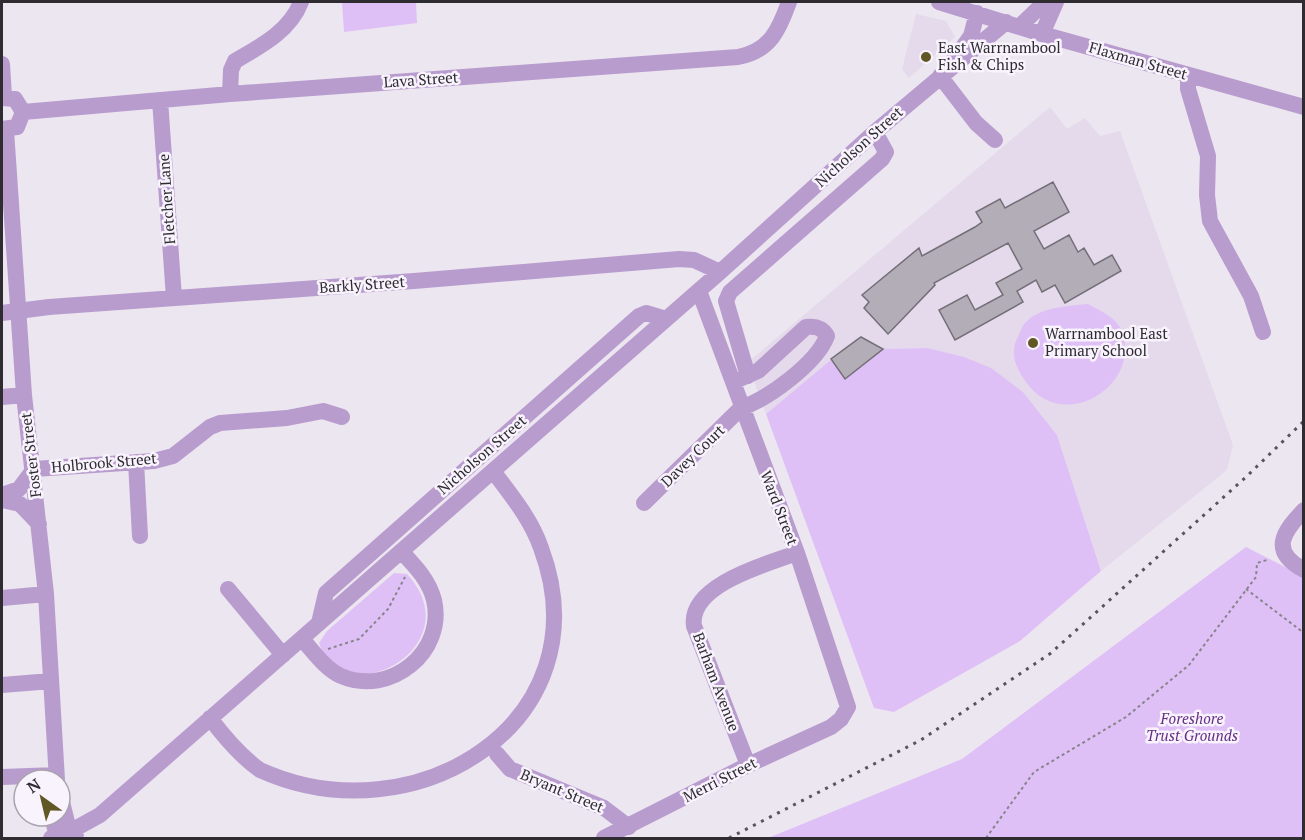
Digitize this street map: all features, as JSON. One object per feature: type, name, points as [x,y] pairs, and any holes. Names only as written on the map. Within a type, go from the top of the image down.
[{"type":"street","points":[[230,94],[231,69],[235,62],[286,27],[297,14],[301,2]]},
{"type":"street","name":"Lava Street","points":[[23,112],[230,94],[738,57],[754,53],[774,38],[789,2]]},
{"type":"street","name":"Flaxman Street","points":[[939,2],[1042,34],[1304,107]]},
{"type":"street","name":"Nicholson Street","points":[[65,834],[100,815],[699,291],[875,132],[943,74],[1045,2]]},
{"type":"street","points":[[1042,34],[1056,2]]},
{"type":"street","name":"Nicholson Street","points":[[943,74],[971,36],[976,13]]},
{"type":"street","points":[[2,64],[3,98],[15,99],[23,112],[20,123],[4,130]]},
{"type":"street","points":[[943,74],[976,123],[995,140]]},
{"type":"street","points":[[1188,75],[1188,88],[1209,156],[1207,195],[1210,221],[1251,296],[1263,332]]},
{"type":"street","name":"Fletcher Lane","points":[[160,100],[174,298]]},
{"type":"street","name":"Foster Street","points":[[4,130],[8,219],[19,312],[24,395],[34,469],[46,594],[56,768]]},
{"type":"street","points":[[741,408],[760,402],[773,392],[819,351],[827,336],[824,331],[814,326],[807,327],[758,371],[740,379],[726,301],[730,292],[882,159],[886,152],[875,132]]},
{"type":"street","name":"Barkly Street","points":[[2,313],[49,307],[680,259],[694,260],[720,272]]},
{"type":"street","name":"Ward Street","points":[[699,291],[740,379],[741,408],[797,553],[845,696],[848,707],[837,723]]},
{"type":"street","name":"Nicholson Street","points":[[319,623],[326,593],[639,315],[646,313],[666,319]]},
{"type":"street","points":[[2,397],[24,395]]},
{"type":"street","name":"Davey Court","points":[[644,503],[741,408]]},
{"type":"street","name":"Holbrook Street","points":[[34,469],[136,462],[173,456],[210,427],[220,423],[287,418],[323,411],[342,417]]},
{"type":"street","points":[[136,462],[140,536]]},
{"type":"street","points":[[2,495],[19,489],[34,469]]},
{"type":"street","points":[[433,794],[472,774],[496,754],[520,727],[538,696],[551,653],[554,614],[548,567],[541,546],[519,507],[492,471]]},
{"type":"street","points":[[2,500],[20,504],[39,524]]},
{"type":"street","points":[[1299,514],[1285,531],[1282,544],[1287,558],[1304,570]]},
{"type":"street","points":[[302,639],[331,670],[353,680],[380,680],[406,670],[422,654],[434,625],[433,598],[426,580],[401,551]]},
{"type":"street","name":"Barham Avenue","points":[[748,765],[692,616],[697,607],[725,581],[797,553]]},
{"type":"street","points":[[228,589],[283,655]]},
{"type":"street","points":[[2,598],[46,594]]},
{"type":"street","points":[[2,685],[51,681]]},
{"type":"street","points":[[210,718],[242,756],[261,771],[294,790],[349,804],[392,804]]},
{"type":"street","name":"Merri Street","points":[[604,838],[837,723]]},
{"type":"street","name":"Bryant Street","points":[[496,754],[510,769],[604,808],[629,827]]},
{"type":"street","name":"Nicholson Street","points":[[86,838],[100,815]]},
{"type":"path","points":[[986,838],[1034,772],[1126,717],[1189,665],[1256,577],[1257,563],[1267,560]]},
{"type":"path","points":[[322,652],[359,639],[388,609],[407,574],[416,568]]},
{"type":"path","points":[[1246,589],[1304,633]]},
{"type":"shaded area","points":[[916,14],[946,21],[955,37],[909,78],[902,69]]},
{"type":"shaded area","name":"Warrnambool East Primary School","points":[[1050,107],[1067,129],[1085,118],[1100,136],[1120,131],[1233,445],[1227,470],[1101,571],[1057,435],[1023,392],[1009,382],[927,348],[886,349],[857,338],[766,414],[747,363]]},
{"type":"green space","points":[[342,2],[416,2],[417,23],[344,32]]},
{"type":"green space","points":[[1088,304],[1108,315],[1120,327],[1125,352],[1121,370],[1110,385],[1095,397],[1078,403],[1059,404],[1042,397],[1026,382],[1015,360],[1015,343],[1024,324],[1033,316],[1056,308]]},
{"type":"green space","points":[[857,338],[886,349],[927,348],[964,357],[991,368],[1023,392],[1057,435],[1101,571],[1020,641],[894,712],[874,708],[766,414]]},
{"type":"green space","name":"Foreshore Trust Grounds","points":[[1246,547],[1303,576],[1303,838],[768,838],[962,759]]},
{"type":"green space","points":[[394,573],[407,574],[423,600],[425,625],[415,647],[398,663],[376,672],[353,673],[333,664],[319,643],[327,631]]},
{"type":"building","points":[[1053,182],[1069,212],[1034,231],[1044,249],[1069,235],[1078,252],[1084,248],[1094,265],[1112,255],[1121,271],[1065,303],[1055,285],[1042,292],[1036,280],[1017,291],[1023,302],[955,340],[939,310],[967,295],[975,310],[1003,295],[996,283],[1022,269],[1008,243],[934,283],[935,285],[888,334],[864,308],[869,302],[862,295],[919,248],[922,256],[982,222],[976,212],[1000,199],[1005,208]]},
{"type":"building","points":[[861,337],[883,349],[845,379],[831,359]]},
{"type":"railway","points":[[729,838],[921,740],[1051,653],[1246,477],[1304,421]]},
{"type":"place","name":"East Warrnambool Fish & Chips","points":[[926,57]]},
{"type":"place","name":"Warrnambool East Primary School","points":[[1033,343]]}]
